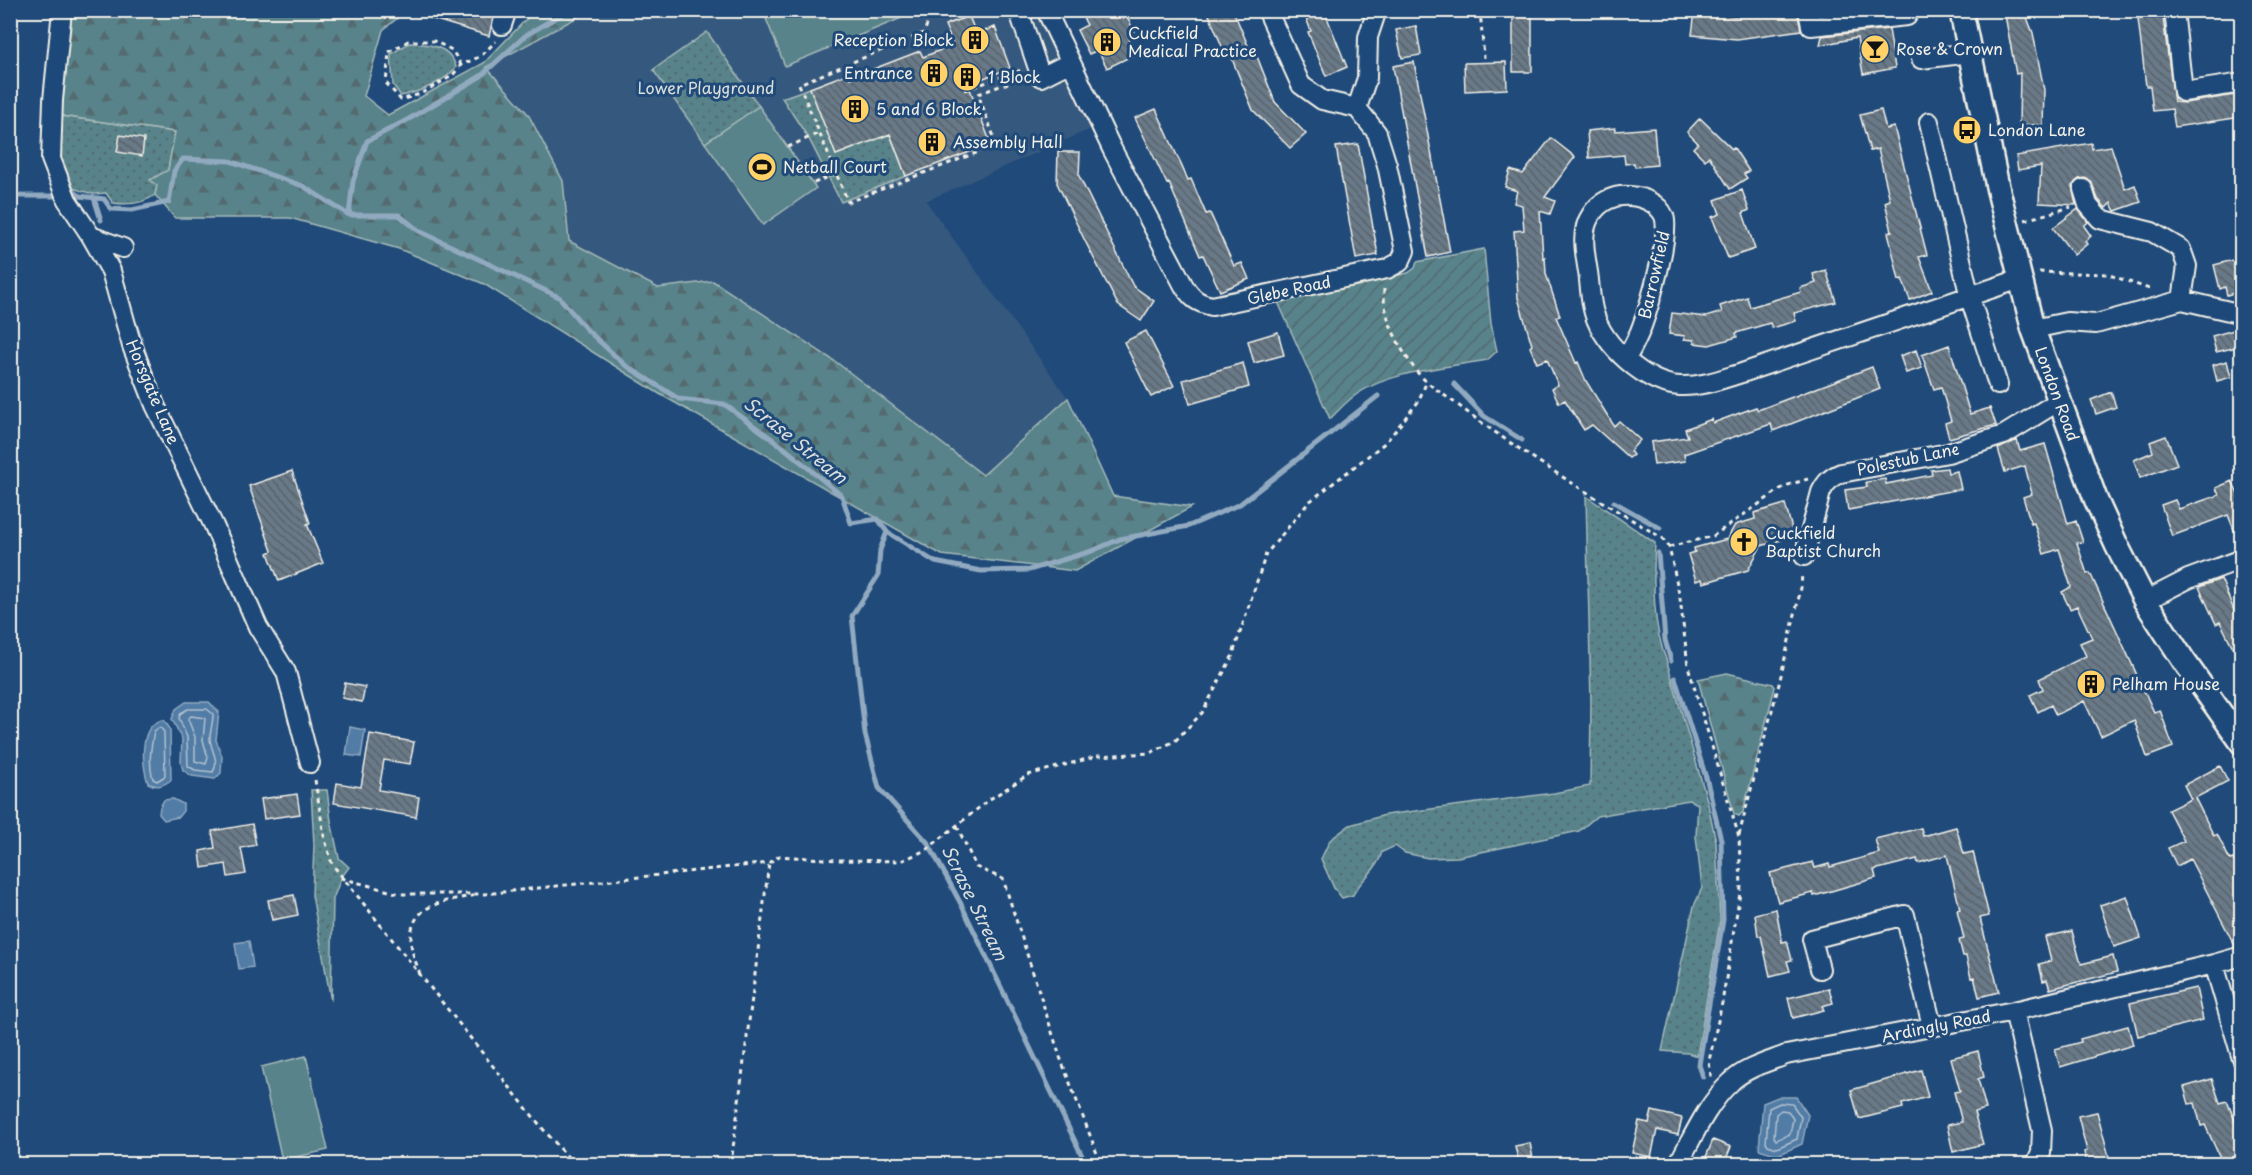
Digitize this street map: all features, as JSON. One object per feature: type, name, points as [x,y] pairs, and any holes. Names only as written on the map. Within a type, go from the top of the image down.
[{"type":"main road","name":"London Road","points":[[1961,10],[1993,170],[2033,329],[2096,500],[2145,601],[2241,743]]},
{"type":"street","name":"Horsgate Lane","points":[[62,10],[53,100],[51,159],[67,200],[111,271],[132,346],[155,405],[214,526],[258,627],[286,672],[310,764]]},
{"type":"street","points":[[1025,10],[1021,18],[1032,66],[1041,77],[1070,63]]},
{"type":"street","name":"Glebe Road","points":[[1046,10],[1070,63],[1189,296],[1198,303],[1212,306],[1226,304],[1302,285],[1387,269]]},
{"type":"street","points":[[1267,10],[1302,85],[1322,100],[1357,108],[1377,133],[1387,165],[1405,251],[1400,262],[1387,269]]},
{"type":"street","points":[[1357,108],[1367,78],[1368,37],[1377,10]]},
{"type":"street","points":[[1808,10],[1811,26],[1907,16]]},
{"type":"street","points":[[2174,10],[2183,92],[2241,83]]},
{"type":"street","points":[[1921,59],[1970,53]]},
{"type":"street","points":[[1929,122],[1970,298],[1998,385]]},
{"type":"street","name":"Barrowfield","points":[[1626,359],[1642,327],[1653,290],[1666,228],[1664,217],[1658,207],[1643,199],[1628,196],[1614,197],[1600,204],[1586,224],[1584,244],[1594,312],[1603,334],[1613,348],[1626,359],[1648,376],[1664,383],[1680,386],[1709,383],[1970,298],[2020,279]]},
{"type":"street","points":[[2085,196],[2100,219],[2152,232],[2181,249],[2187,266],[2182,300]]},
{"type":"street","points":[[91,236],[123,248]]},
{"type":"street","points":[[2033,329],[2067,322],[2096,324],[2182,300],[2241,314]]},
{"type":"street","name":"Polestub Lane","points":[[1825,484],[1832,477],[1841,473],[1948,453],[2004,435],[2059,401]]},
{"type":"street","points":[[1804,556],[1825,484]]},
{"type":"street","points":[[2145,601],[2188,579],[2241,559]]},
{"type":"street","points":[[1820,969],[1812,939],[1905,915],[1932,1026]]},
{"type":"street","name":"Ardingly Road","points":[[1677,1164],[1714,1101],[1732,1080],[1752,1068],[1786,1054],[2014,1011],[2241,956]]},
{"type":"street","points":[[2214,964],[2241,1059]]},
{"type":"street","points":[[2014,1011],[2042,1130],[2041,1153],[2036,1164]]},
{"type":"path","points":[[937,10],[929,19],[924,33],[799,84],[848,202],[997,145],[978,94],[1031,75],[1032,66],[965,90]]},
{"type":"path","points":[[1480,10],[1484,58]]},
{"type":"path","points":[[461,65],[452,50],[434,41],[408,41],[389,52],[386,83],[401,100],[420,94],[452,76],[461,65],[481,56],[494,45],[505,18]]},
{"type":"path","points":[[788,147],[819,133]]},
{"type":"path","points":[[814,183],[836,174]]},
{"type":"path","points":[[2008,225],[2085,196]]},
{"type":"path","points":[[1387,269],[1383,301],[1392,329],[1415,369],[1427,381],[1484,424],[1553,471],[1662,538],[1669,547],[1680,597],[1688,666],[1739,837],[1741,887],[1736,929],[1709,1061],[1710,1072]]},
{"type":"path","points":[[2020,279],[2042,271],[2107,274],[2182,300]]},
{"type":"path","points":[[420,977],[411,942],[415,918],[433,904],[484,894],[769,863],[779,856],[901,861],[926,850],[990,799],[1028,775],[1098,756],[1150,753],[1175,741],[1202,713],[1232,657],[1266,554],[1309,502],[1386,442],[1418,402],[1427,381]]},
{"type":"path","points":[[1669,547],[1713,536],[1785,486],[1809,479],[1825,484]]},
{"type":"path","points":[[1739,837],[1779,684],[1801,588],[1804,556]]},
{"type":"path","points":[[310,764],[332,864],[341,878],[543,1129],[574,1164]]},
{"type":"path","points":[[957,826],[976,867],[1003,879],[1060,1057],[1101,1164]]},
{"type":"path","points":[[731,1164],[769,863]]},
{"type":"path","points":[[341,878],[400,894],[484,894]]},
{"type":"shaded area","points":[[589,11],[1046,11],[1100,125],[926,201],[1068,398],[1113,496],[1075,571],[942,555],[402,114]]},
{"type":"green space","points":[[535,10],[589,11],[486,67],[528,114],[563,181],[569,241],[658,288],[713,281],[836,362],[983,475],[1068,398],[1113,496],[1192,507],[1075,571],[942,555],[658,393],[484,284],[399,249],[290,218],[175,218],[155,195],[157,186],[150,180],[168,170],[175,132],[61,116],[71,11],[406,11],[383,30],[364,96],[388,115],[484,63]]},
{"type":"green space","points":[[763,10],[921,10],[785,66],[763,11]]},
{"type":"green space","name":"Lower Playground","points":[[707,32],[759,106],[705,143],[653,70]]},
{"type":"green space","points":[[409,43],[431,45],[444,50],[456,67],[438,82],[401,96],[393,85],[391,54]]},
{"type":"green space","points":[[810,88],[836,155],[890,134],[906,176],[841,202],[809,139],[782,98]]},
{"type":"green space","name":"Netball Court","points":[[759,106],[816,188],[763,225],[705,143]]},
{"type":"green space","points":[[61,116],[175,132],[168,170],[157,186],[155,195],[140,202],[119,204],[113,203],[106,193],[93,194],[69,187],[59,157]]},
{"type":"green space","points":[[1484,249],[1491,324],[1497,351],[1487,360],[1417,372],[1382,381],[1353,397],[1330,419],[1278,302],[1408,273],[1415,268],[1417,262]]},
{"type":"green space","points":[[1586,496],[1655,543],[1656,618],[1662,648],[1707,800],[1716,841],[1720,921],[1697,1056],[1662,1051],[1694,906],[1702,888],[1696,836],[1698,804],[1689,800],[1597,816],[1579,831],[1458,857],[1428,858],[1405,853],[1395,846],[1382,852],[1373,870],[1353,895],[1342,898],[1334,888],[1321,859],[1330,840],[1350,825],[1385,815],[1554,793],[1590,786],[1591,703]]},
{"type":"green space","points":[[1727,673],[1773,684],[1775,687],[1743,812],[1739,816],[1734,814],[1698,679]]},
{"type":"green space","points":[[311,790],[327,790],[339,858],[349,867],[341,878],[333,899],[331,1001],[312,895],[314,845]]},
{"type":"green space","points":[[306,1056],[328,1150],[282,1160],[261,1067]]},
{"type":"water","points":[[186,702],[209,702],[219,712],[216,740],[222,756],[221,773],[215,779],[192,776],[183,770],[182,739],[172,719],[176,709]]},
{"type":"water","points":[[164,720],[170,729],[171,780],[157,786],[148,783],[144,766],[144,746],[150,728]]},
{"type":"water","points":[[350,727],[365,730],[361,757],[346,755]]},
{"type":"water","points":[[173,799],[183,804],[183,811],[178,817],[164,820],[159,814],[160,807],[164,800]]},
{"type":"water","points":[[249,941],[253,967],[239,969],[235,943]]},
{"type":"water","points":[[1778,1097],[1796,1097],[1808,1115],[1802,1144],[1778,1155],[1759,1149],[1763,1103]]},
{"type":"building","points":[[417,10],[495,10],[489,36],[416,14]]},
{"type":"building","name":"Cuckfield Medical Practice","points":[[1079,10],[1124,10],[1134,31],[1127,34],[1136,54],[1107,68],[1098,50],[1089,54],[1077,30],[1087,25]]},
{"type":"building","points":[[1207,10],[1233,10],[1252,55],[1256,54],[1275,102],[1306,134],[1290,148],[1253,110],[1230,54],[1226,56]]},
{"type":"building","points":[[1303,10],[1324,10],[1347,67],[1326,76],[1308,32],[1311,31]]},
{"type":"building","points":[[1513,10],[1532,10],[1532,72],[1513,72]]},
{"type":"building","points":[[1765,10],[1797,10],[1801,30],[1737,39],[1692,35],[1695,11],[1736,16]]},
{"type":"building","points":[[2004,10],[2024,10],[2033,33],[2044,90],[2043,125],[2019,125],[2020,73],[2016,74]]},
{"type":"building","points":[[2137,10],[2162,10],[2174,102],[2185,103],[2241,94],[2241,117],[2175,127],[2172,109],[2153,111],[2150,86],[2146,86]]},
{"type":"building","points":[[969,16],[976,34],[995,27],[1010,68],[968,84],[991,144],[906,176],[890,134],[836,155],[810,88],[849,73],[850,78],[920,51],[923,57],[953,45],[945,25]]},
{"type":"building","points":[[1416,26],[1421,55],[1402,58],[1396,30]]},
{"type":"building","name":"Rose & Crown","points":[[1889,29],[1895,68],[1863,74],[1857,38],[1820,45],[1822,36]]},
{"type":"building","points":[[1414,62],[1450,252],[1428,257],[1393,66]]},
{"type":"building","points":[[1506,62],[1507,89],[1465,91],[1464,63]]},
{"type":"building","points":[[1156,109],[1188,180],[1191,179],[1206,214],[1210,213],[1234,266],[1242,263],[1249,279],[1220,291],[1203,255],[1200,256],[1169,183],[1167,184],[1135,118]]},
{"type":"building","points":[[1881,110],[1886,129],[1894,127],[1927,255],[1919,257],[1932,291],[1910,300],[1902,279],[1899,280],[1888,232],[1892,231],[1885,202],[1890,200],[1878,149],[1870,151],[1860,115]]},
{"type":"building","points":[[1700,118],[1732,149],[1734,148],[1749,171],[1744,174],[1747,178],[1730,189],[1709,156],[1705,160],[1693,148],[1698,143],[1687,132]]},
{"type":"building","points":[[1615,128],[1616,131],[1654,128],[1657,165],[1635,167],[1634,163],[1625,164],[1624,155],[1589,158],[1587,131]]},
{"type":"building","points":[[120,135],[144,139],[142,156],[117,152]]},
{"type":"building","points":[[1551,138],[1575,157],[1545,197],[1555,201],[1550,214],[1540,211],[1546,274],[1560,316],[1556,317],[1576,363],[1578,362],[1586,381],[1614,426],[1619,421],[1640,440],[1630,451],[1633,455],[1629,458],[1592,425],[1584,430],[1565,400],[1559,403],[1552,388],[1558,385],[1547,359],[1537,363],[1530,347],[1532,345],[1518,298],[1514,231],[1524,230],[1522,205],[1514,203],[1517,191],[1505,187],[1510,170],[1523,174]]},
{"type":"building","points":[[2091,143],[2092,149],[2111,146],[2125,189],[2135,185],[2141,202],[2115,211],[2111,203],[2106,208],[2098,199],[2091,181],[2085,178],[2079,179],[2072,186],[2076,205],[2039,203],[2041,166],[2018,170],[2016,156]]},
{"type":"building","points":[[1358,144],[1378,255],[1356,259],[1336,147]]},
{"type":"building","points":[[1058,152],[1080,152],[1079,176],[1133,286],[1154,301],[1141,321],[1118,305],[1085,241],[1057,183]]},
{"type":"building","points":[[1742,190],[1749,210],[1743,213],[1755,249],[1728,258],[1712,217],[1720,214],[1715,200]]},
{"type":"building","points":[[2078,209],[2088,222],[2084,226],[2091,236],[2085,241],[2087,244],[2074,255],[2053,228]]},
{"type":"building","points":[[2241,258],[2241,291],[2227,295],[2225,287],[2220,289],[2214,265]]},
{"type":"building","points":[[1826,270],[1836,302],[1794,313],[1796,321],[1772,328],[1770,323],[1736,333],[1737,337],[1709,345],[1694,343],[1694,340],[1684,339],[1685,336],[1669,334],[1672,313],[1706,317],[1722,312],[1720,306],[1747,297],[1750,307],[1801,292],[1800,288],[1816,283],[1813,274]]},
{"type":"building","points":[[2241,328],[2241,346],[2216,352],[2212,336]]},
{"type":"building","points":[[1146,331],[1174,386],[1151,397],[1124,342]]},
{"type":"building","points":[[1278,332],[1284,355],[1254,363],[1248,341]]},
{"type":"building","points":[[1949,345],[1970,414],[1990,408],[1996,425],[1949,438],[1945,423],[1951,421],[1941,387],[1934,389],[1922,355]]},
{"type":"building","points":[[1916,350],[1922,368],[1906,373],[1900,356]]},
{"type":"building","points":[[2227,361],[2231,377],[2217,381],[2213,365]]},
{"type":"building","points":[[1243,363],[1249,387],[1190,404],[1183,380]]},
{"type":"building","points":[[1872,367],[1880,389],[1773,431],[1771,424],[1684,454],[1685,461],[1654,465],[1651,442],[1688,437],[1685,429],[1712,419],[1713,423],[1756,407],[1758,410]]},
{"type":"building","points":[[2111,392],[2116,407],[2096,414],[2091,400]]},
{"type":"building","points":[[2166,436],[2177,464],[2140,478],[2134,460],[2153,452],[2150,442]]},
{"type":"building","points":[[2017,440],[2020,451],[2045,444],[2068,524],[2076,521],[2083,542],[2077,543],[2087,574],[2090,573],[2154,712],[2160,710],[2173,747],[2147,757],[2134,720],[2101,736],[2084,701],[2056,715],[2051,705],[2038,712],[2030,695],[2043,689],[2039,679],[2086,656],[2080,643],[2092,638],[2077,606],[2070,609],[2062,592],[2071,587],[2059,549],[2044,554],[2034,523],[2031,524],[2023,497],[2032,494],[2025,466],[2005,472],[1998,449]]},
{"type":"building","points":[[1947,468],[1948,473],[1957,471],[1961,489],[1848,510],[1845,490],[1867,487],[1866,482],[1885,479],[1886,484],[1932,475],[1931,470]]},
{"type":"building","points":[[292,471],[310,523],[307,524],[323,563],[279,581],[268,553],[272,551],[249,486]]},
{"type":"building","points":[[2232,481],[2238,493],[2241,492],[2241,547],[2228,515],[2172,536],[2161,505],[2175,500],[2179,509],[2219,495],[2216,488]]},
{"type":"building","name":"Cuckfield Baptist Church","points":[[1785,504],[1794,536],[1761,546],[1748,570],[1703,583],[1702,579],[1696,581],[1688,554],[1695,552],[1694,548],[1727,539],[1735,525],[1755,519],[1754,513]]},
{"type":"building","points":[[2221,579],[2241,627],[2241,663],[2220,622],[2216,624],[2199,587]]},
{"type":"building","points":[[345,683],[365,687],[362,702],[342,698]]},
{"type":"building","points":[[370,734],[414,742],[410,764],[384,760],[379,790],[419,797],[416,817],[334,803],[337,783],[361,787]]},
{"type":"building","points":[[2220,766],[2228,781],[2195,798],[2214,836],[2217,834],[2230,860],[2233,859],[2241,875],[2241,945],[2235,946],[2190,859],[2177,866],[2168,848],[2184,841],[2168,810],[2191,799],[2184,785]]},
{"type":"building","points":[[297,794],[300,814],[264,819],[261,799]]},
{"type":"building","points":[[252,824],[256,845],[241,848],[246,874],[228,877],[226,864],[202,868],[200,851],[215,848],[212,831]]},
{"type":"building","points":[[1956,827],[1964,854],[1973,852],[1989,916],[1980,918],[1999,992],[1979,997],[1974,977],[1971,978],[1966,956],[1963,956],[1959,940],[1964,939],[1957,910],[1960,909],[1947,855],[1918,863],[1917,859],[1874,870],[1876,878],[1814,896],[1813,893],[1778,902],[1770,873],[1813,862],[1815,868],[1829,864],[1830,867],[1879,853],[1875,839],[1921,828],[1923,836]]},
{"type":"building","points":[[294,895],[298,915],[272,920],[268,900]]},
{"type":"building","points":[[2127,896],[2141,938],[2114,947],[2100,905]]},
{"type":"building","points":[[1776,909],[1782,942],[1787,941],[1792,960],[1787,961],[1790,971],[1770,976],[1761,936],[1758,936],[1755,914]]},
{"type":"building","points":[[2072,931],[2081,964],[2113,956],[2117,972],[2050,989],[2047,980],[2043,981],[2039,964],[2051,961],[2045,937]]},
{"type":"building","points":[[1829,988],[1833,1003],[1822,1006],[1824,1010],[1793,1018],[1788,998]]},
{"type":"building","points":[[2196,988],[2203,1020],[2138,1036],[2130,1003]]},
{"type":"building","points":[[2128,1026],[2133,1045],[2060,1067],[2055,1049],[2081,1042],[2080,1039]]},
{"type":"building","points":[[1978,1051],[1984,1077],[1978,1079],[1986,1109],[1974,1112],[1983,1144],[1953,1152],[1947,1125],[1962,1122],[1954,1092],[1960,1091],[1951,1058]]},
{"type":"building","points":[[1921,1070],[1928,1097],[1902,1104],[1903,1108],[1859,1119],[1851,1090]]},
{"type":"building","points":[[2212,1079],[2220,1103],[2227,1101],[2241,1136],[2241,1155],[2223,1164],[2205,1125],[2201,1126],[2195,1103],[2189,1104],[2184,1087]]},
{"type":"building","points":[[1652,1111],[1682,1118],[1678,1135],[1657,1130],[1651,1157],[1632,1153],[1639,1121],[1649,1123]]},
{"type":"building","points":[[2097,1112],[2111,1164],[2087,1164],[2084,1152],[2087,1151],[2078,1116]]},
{"type":"building","points":[[1713,1140],[1731,1147],[1724,1164],[1703,1164]]},
{"type":"building","points":[[1530,1143],[1534,1164],[1519,1164],[1515,1146]]},
{"type":"waterway","points":[[349,215],[353,181],[367,141],[481,76],[526,35],[569,10]]},
{"type":"waterway","name":"Scrase Stream","points":[[73,191],[80,196],[104,199],[111,209],[132,210],[169,202],[174,171],[183,159],[230,161],[303,186],[349,215],[399,215],[419,231],[559,297],[586,329],[625,365],[679,399],[724,404],[783,447],[842,496],[851,523],[878,519],[887,532],[880,550],[878,576],[852,616],[865,734],[879,788],[928,843],[961,904],[1086,1164]]},
{"type":"waterway","name":"Scrase Stream","points":[[10,196],[54,196]]},
{"type":"waterway","points":[[94,198],[101,220]]},
{"type":"waterway","points":[[115,258],[119,269]]},
{"type":"waterway","points":[[135,324],[149,367]]},
{"type":"waterway","points":[[1454,384],[1484,416],[1522,440]]},
{"type":"waterway","points":[[887,532],[935,562],[981,571],[1029,570],[1092,551],[1120,539],[1189,526],[1240,504],[1378,396]]},
{"type":"waterway","points":[[1614,502],[1660,528]]},
{"type":"waterway","points":[[1658,553],[1665,640],[1671,661]]},
{"type":"waterway","points":[[1675,678],[1707,781],[1721,840],[1723,920],[1699,1065],[1703,1077]]},
{"type":"place","name":"Reception Block","points":[[975,40]]},
{"type":"place","name":"Cuckfield Medical Practice","points":[[1107,42]]},
{"type":"place","name":"Rose & Crown","points":[[1875,49]]},
{"type":"place","name":"Entrance","points":[[934,73]]},
{"type":"place","name":"1 Block","points":[[967,77]]},
{"type":"place","name":"5 and 6 Block","points":[[855,109]]},
{"type":"place","name":"London Lane","points":[[1967,130]]},
{"type":"place","name":"Assembly Hall","points":[[932,142]]},
{"type":"place","name":"Netball Court","points":[[762,167]]},
{"type":"place","name":"Cuckfield Baptist Church","points":[[1744,542]]},
{"type":"place","name":"Pelham House","points":[[2091,684]]}]
